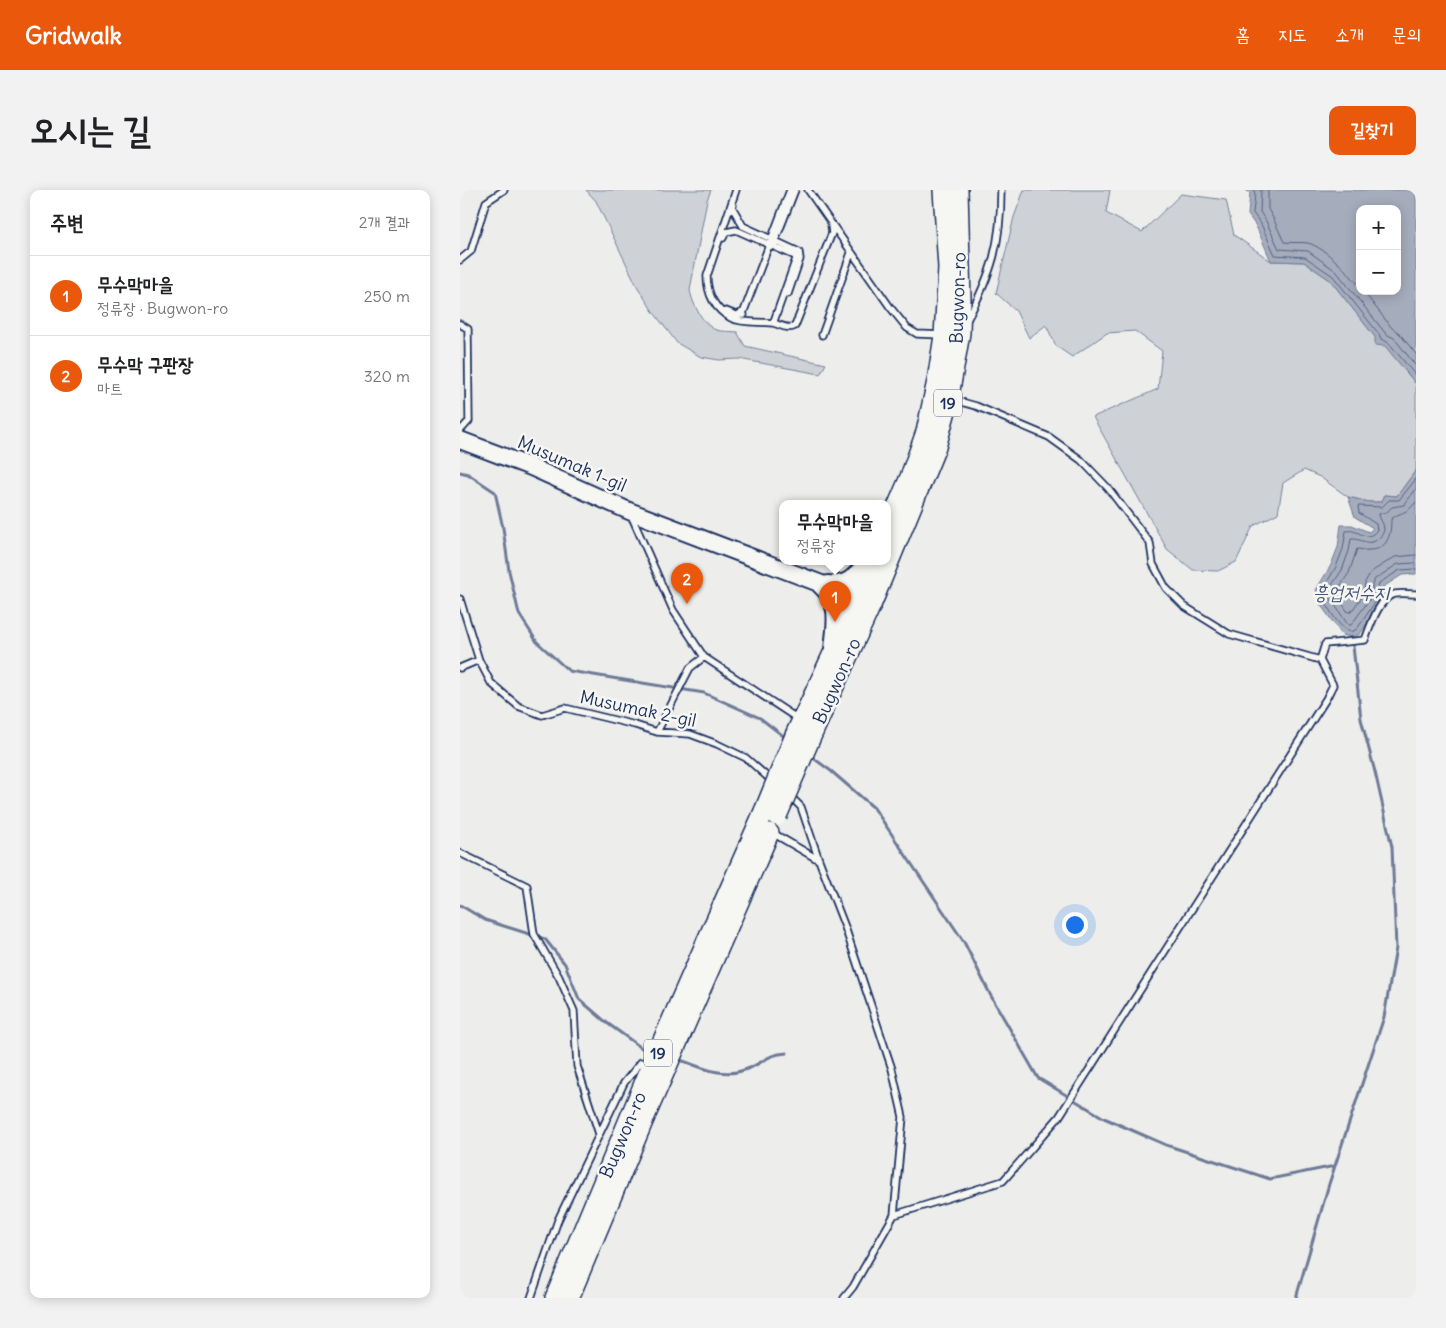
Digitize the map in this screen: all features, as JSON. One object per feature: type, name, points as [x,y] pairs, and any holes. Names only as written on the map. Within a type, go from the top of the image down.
[{"type":"main road","name":"Bugwon-ro","points":[[891,544],[936,447],[949,398],[952,334],[943,190]]},
{"type":"main road","name":"Bugwon-ro","points":[[891,521],[910,477],[926,432],[961,300],[958,190]]},
{"type":"main road","name":"Bugwon-ro","points":[[803,731],[833,654],[865,600],[872,565]]},
{"type":"main road","name":"Bugwon-ro","points":[[803,731],[881,565]]},
{"type":"main road","name":"19","points":[[767,821],[803,731]]},
{"type":"main road","name":"Bugwon-ro","points":[[555,1298],[652,1066],[767,821]]},
{"type":"main road","name":"Bugwon-ro","points":[[569,1298],[767,821]]},
{"type":"street","name":"Musumak 1-gil","points":[[460,440],[531,467],[629,511]]},
{"type":"street","points":[[629,511],[865,600]]},
{"type":"street","points":[[818,583],[839,585],[848,582],[865,565]]},
{"type":"street","points":[[818,583],[831,597],[836,608],[833,654]]},
{"type":"lane","points":[[460,260],[471,251],[486,202],[504,190]]},
{"type":"lane","points":[[736,190],[732,207],[743,226],[793,255],[796,259],[776,322]]},
{"type":"lane","points":[[736,190],[707,276],[711,298],[720,310],[734,316],[774,323],[788,328],[796,326],[832,233],[831,225]]},
{"type":"lane","points":[[772,243],[790,190]]},
{"type":"lane","points":[[734,316],[744,311],[795,190]]},
{"type":"lane","points":[[808,190],[890,307],[907,328],[917,334],[952,334],[977,302],[992,268],[997,249],[1001,216],[1001,190]]},
{"type":"lane","points":[[772,243],[736,230],[726,232],[710,277],[710,284],[716,302],[721,308],[734,316],[788,325],[794,322],[832,228],[831,225]]},
{"type":"lane","points":[[822,335],[851,253]]},
{"type":"lane","points":[[734,316],[744,315]]},
{"type":"lane","points":[[460,324],[468,329],[469,412],[469,421],[460,431]]},
{"type":"lane","points":[[894,1215],[1003,1181],[1059,1117],[1326,699],[1333,685],[1320,660],[1229,634],[1184,606],[1166,588],[1153,564],[1150,543],[1108,488],[1081,460],[1049,437],[976,406],[949,398]]},
{"type":"lane","name":"Musumak 1-gil","points":[[629,511],[673,610],[704,657],[803,731]]},
{"type":"lane","points":[[1320,660],[1326,644],[1365,640],[1373,618],[1387,598],[1395,594],[1416,594]]},
{"type":"lane","name":"Musumak 2-gil","points":[[460,599],[479,660],[491,683],[518,706],[542,715],[565,708],[636,724],[658,732],[690,734],[746,758],[802,807],[819,860]]},
{"type":"lane","points":[[658,732],[690,668],[704,657]]},
{"type":"lane","points":[[460,668],[479,660]]},
{"type":"lane","points":[[767,821],[819,860],[845,927],[892,1069],[903,1117],[894,1215],[853,1287],[844,1298]]},
{"type":"lane","points":[[460,853],[527,886],[534,934],[559,977],[574,1011],[578,1066],[599,1134]]},
{"type":"lane","points":[[530,1298],[558,1220],[624,1083],[641,1062],[652,1066]]},
{"type":"shaded area","points":[[586,190],[711,190],[707,200],[690,290],[699,313],[716,330],[737,332],[745,346],[826,364],[820,374],[739,359],[719,360],[701,357],[677,343],[652,310],[637,286],[596,201]]},
{"type":"shaded area","points":[[1024,190],[1110,190],[1106,213],[1142,232],[1181,194],[1226,200],[1234,235],[1271,261],[1304,262],[1330,280],[1375,337],[1385,345],[1416,384],[1416,470],[1397,496],[1384,495],[1382,502],[1369,502],[1348,497],[1320,477],[1304,470],[1283,483],[1278,513],[1253,526],[1236,562],[1218,571],[1193,570],[1167,549],[1093,417],[1158,389],[1162,351],[1135,331],[1107,333],[1072,357],[1056,346],[1046,325],[1029,338],[1016,311],[996,293],[1014,217]]},
{"type":"water","points":[[1246,190],[1416,190],[1416,384],[1385,346],[1375,345],[1375,337],[1330,280],[1304,262],[1271,261],[1256,226],[1248,215],[1250,193]]},
{"type":"water","name":"흥업저수지","points":[[1416,470],[1416,574],[1402,575],[1383,587],[1384,598],[1360,634],[1352,637],[1342,635],[1320,604],[1316,590],[1331,565],[1338,547],[1341,525],[1352,525],[1369,532],[1373,528],[1355,517],[1348,497],[1369,502],[1381,502],[1384,495],[1397,496]]},
{"type":"waterway","points":[[460,472],[468,474],[495,492],[503,528],[509,571],[519,614],[537,642],[569,671],[704,693],[760,718],[786,738]]},
{"type":"waterway","points":[[1296,1298],[1329,1184],[1384,1017],[1396,948],[1392,847],[1361,719],[1352,637]]},
{"type":"waterway","points":[[809,755],[831,771],[874,808],[964,942],[991,996],[1038,1078],[1104,1118],[1166,1145],[1270,1179],[1335,1166]]},
{"type":"waterway","points":[[460,905],[485,920],[545,939],[565,964],[579,999],[607,1023],[643,1049]]},
{"type":"waterway","points":[[678,1059],[712,1071],[729,1073],[747,1069],[774,1055],[787,1053]]},
{"type":"place","name":"무수막 구판장","points":[[687,604]]},
{"type":"place","name":"무수막마을","points":[[835,622]]}]
